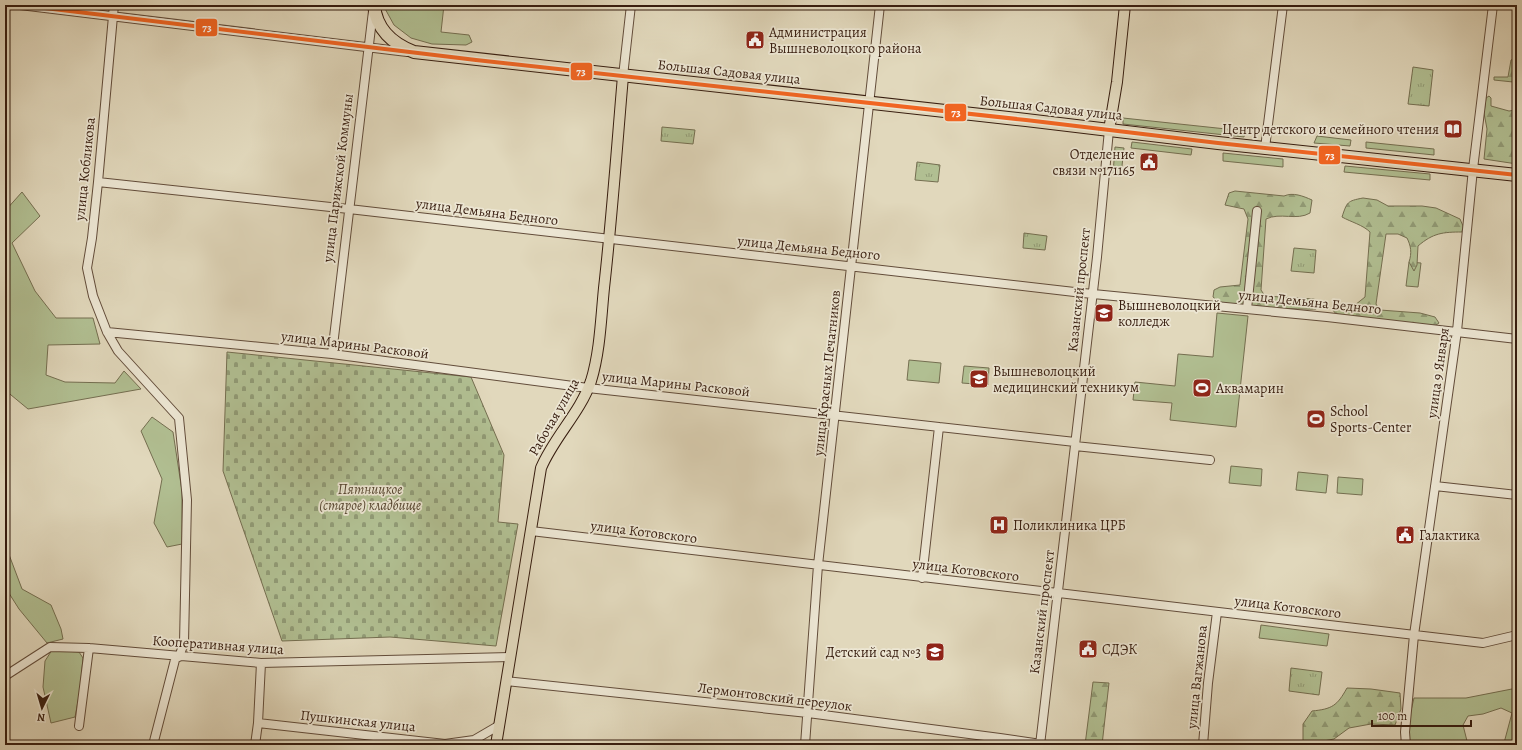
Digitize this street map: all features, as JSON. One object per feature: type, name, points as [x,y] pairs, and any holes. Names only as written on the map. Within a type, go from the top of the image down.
[{"type":"highway","name":"улица Парижской Коммуны","points":[[374,5],[378,22],[386,34]]},
{"type":"highway","name":"Большая Садовая улица","points":[[386,34],[398,44],[414,52],[1517,175]]},
{"type":"main road","name":"Казанский проспект","points":[[1110,130],[1117,82],[1125,5]]},
{"type":"main road","name":"Рабочая улица","points":[[496,745],[541,468],[552,446],[575,412],[588,388],[594,367],[599,339],[610,240],[623,76]]},
{"type":"street","name":"Большая Садовая улица","points":[[20,5],[414,52]]},
{"type":"street","name":"улица Кобликова","points":[[114,5],[98,182],[92,238],[86,268],[93,296],[107,332],[118,351],[179,418],[187,504],[184,644],[177,656],[153,745]]},
{"type":"street","name":"улица Парижской Коммуны","points":[[332,354],[374,5]]},
{"type":"street","name":"Рабочая улица","points":[[623,76],[631,5]]},
{"type":"street","name":"улица Красных Печатников","points":[[805,745],[818,566],[880,5]]},
{"type":"street","points":[[1265,148],[1284,5]]},
{"type":"street","name":"улица 9 Января","points":[[1406,745],[1405,732],[1414,635],[1457,331],[1472,169],[1493,5]]},
{"type":"street","name":"Казанский проспект","points":[[1040,745],[1093,294],[1110,130]]},
{"type":"street","name":"улица Демьяна Бедного","points":[[98,182],[349,209],[1093,294],[1457,331],[1517,339]]},
{"type":"street","points":[[1247,309],[1257,211]]},
{"type":"street","name":"улица Марины Расковой","points":[[107,332],[332,354],[588,388],[939,427],[1210,460]]},
{"type":"street","points":[[922,578],[939,427]]},
{"type":"street","points":[[1435,486],[1517,495]]},
{"type":"street","name":"улица Котовского","points":[[531,531],[818,566],[1483,643],[1517,635]]},
{"type":"street","name":"улица Вагжанова","points":[[1203,745],[1208,683],[1217,612]]},
{"type":"street","name":"Кооперативная улица","points":[[5,676],[50,647],[89,648],[261,663],[510,657]]},
{"type":"street","points":[[79,726],[89,648]]},
{"type":"street","points":[[255,745],[258,722],[261,663]]},
{"type":"street","name":"Лермонтовский переулок","points":[[506,681],[808,713],[1000,738],[1040,745]]},
{"type":"street","name":"Пушкинская улица","points":[[258,722],[445,744],[474,740],[498,726]]},
{"type":"green space","points":[[383,5],[444,5],[441,32],[469,35],[472,42],[466,45],[432,44],[411,38],[394,25]]},
{"type":"green space","points":[[1511,60],[1517,60],[1517,86],[1513,82],[1494,80],[1494,77],[1508,77]]},
{"type":"green space","points":[[1413,67],[1433,70],[1429,106],[1408,104]]},
{"type":"green space","points":[[1489,96],[1491,98],[1491,106],[1509,111],[1516,110],[1517,104],[1517,164],[1484,159],[1487,129],[1484,113],[1486,98]]},
{"type":"green space","points":[[1123,118],[1245,131],[1244,137],[1123,124]]},
{"type":"green space","points":[[662,127],[695,130],[693,144],[661,141]]},
{"type":"green space","points":[[1317,136],[1351,140],[1350,146],[1314,143]]},
{"type":"green space","points":[[1132,142],[1192,149],[1191,155],[1131,148]]},
{"type":"green space","points":[[1366,142],[1434,149],[1434,155],[1366,148]]},
{"type":"green space","points":[[1115,147],[1124,148],[1121,175],[1113,174]]},
{"type":"green space","points":[[1223,153],[1283,159],[1283,167],[1223,161]]},
{"type":"green space","points":[[917,162],[940,165],[938,182],[915,180]]},
{"type":"green space","points":[[1345,166],[1430,174],[1430,180],[1344,172]]},
{"type":"green space","points":[[1235,191],[1284,196],[1294,194],[1312,200],[1310,213],[1294,217],[1277,216],[1266,219],[1261,290],[1265,296],[1314,299],[1320,303],[1316,309],[1249,306],[1224,303],[1213,297],[1214,290],[1220,287],[1240,285],[1248,219],[1244,209],[1225,205],[1229,193]]},
{"type":"green space","points":[[22,192],[40,216],[12,243],[35,291],[56,318],[93,318],[100,344],[48,345],[46,375],[65,382],[115,383],[124,371],[141,389],[28,409],[5,390],[5,211]]},
{"type":"green space","points":[[1363,198],[1377,200],[1388,206],[1422,206],[1436,208],[1460,219],[1463,226],[1462,232],[1438,234],[1429,238],[1418,246],[1417,265],[1414,271],[1409,262],[1411,250],[1407,238],[1398,234],[1386,234],[1376,304],[1380,310],[1420,313],[1435,317],[1439,323],[1433,327],[1336,314],[1332,309],[1335,303],[1355,305],[1365,297],[1370,232],[1360,225],[1342,217],[1348,203]]},
{"type":"green space","points":[[1024,233],[1047,236],[1045,250],[1023,248]]},
{"type":"green space","points":[[1294,248],[1316,250],[1314,273],[1291,271]]},
{"type":"green space","points":[[1409,262],[1421,263],[1418,287],[1406,286]]},
{"type":"green space","points":[[1217,313],[1248,316],[1236,427],[1170,420],[1172,403],[1133,400],[1135,382],[1175,386],[1178,354],[1213,357]]},
{"type":"green space","name":"Пятницкое (старое) кладбище","points":[[227,352],[471,377],[504,455],[498,522],[518,524],[496,646],[390,637],[282,641],[223,471]]},
{"type":"green space","points":[[909,360],[941,363],[939,383],[907,380]]},
{"type":"green space","points":[[964,366],[989,368],[988,385],[962,383]]},
{"type":"green space","points":[[152,417],[173,432],[182,491],[182,544],[167,547],[154,523],[162,479],[141,431]]},
{"type":"green space","points":[[1231,466],[1262,469],[1261,486],[1229,483]]},
{"type":"green space","points":[[1298,472],[1328,475],[1326,493],[1296,490]]},
{"type":"green space","points":[[1338,477],[1363,479],[1362,495],[1337,493]]},
{"type":"green space","points":[[5,544],[22,589],[51,605],[61,629],[63,639],[47,643],[19,609],[5,587]]},
{"type":"green space","points":[[1261,625],[1329,634],[1327,646],[1259,638]]},
{"type":"green space","points":[[52,650],[79,652],[83,658],[80,691],[75,717],[51,723],[43,687],[45,661]]},
{"type":"green space","points":[[1291,668],[1322,672],[1319,695],[1289,691]]},
{"type":"green space","points":[[1093,682],[1109,683],[1102,745],[1085,745]]},
{"type":"green space","points":[[1347,688],[1371,689],[1400,693],[1401,709],[1395,725],[1371,724],[1349,728],[1334,739],[1313,743],[1312,745],[1303,745],[1303,724],[1312,711],[1333,706],[1337,703]]},
{"type":"green space","points":[[1517,688],[1517,745],[1500,745],[1504,743],[1512,713],[1501,708],[1483,714],[1468,716],[1463,725],[1468,745],[1408,745],[1410,715],[1414,698],[1466,698]]},
{"type":"transit line","name":"73","points":[[20,5],[476,60],[1517,175]]},
{"type":"place","name":"Администрация Вышневолоцкого района","points":[[755,40]]},
{"type":"place","name":"Центр детского и семейного чтения","points":[[1453,129]]},
{"type":"place","name":"Отделение связи №171165","points":[[1149,162]]},
{"type":"place","name":"Вышневолоцкий колледж","points":[[1104,313]]},
{"type":"place","name":"Вышневолоцкий медицинский техникум","points":[[979,379]]},
{"type":"place","name":"Аквамарин","points":[[1202,388]]},
{"type":"place","name":"School Sports-Center","points":[[1316,419]]},
{"type":"place","name":"Поликлиника ЦРБ","points":[[999,525]]},
{"type":"place","name":"Галактика","points":[[1405,535]]},
{"type":"place","name":"СДЭК","points":[[1088,649]]},
{"type":"place","name":"Детский сад №3","points":[[935,652]]}]
